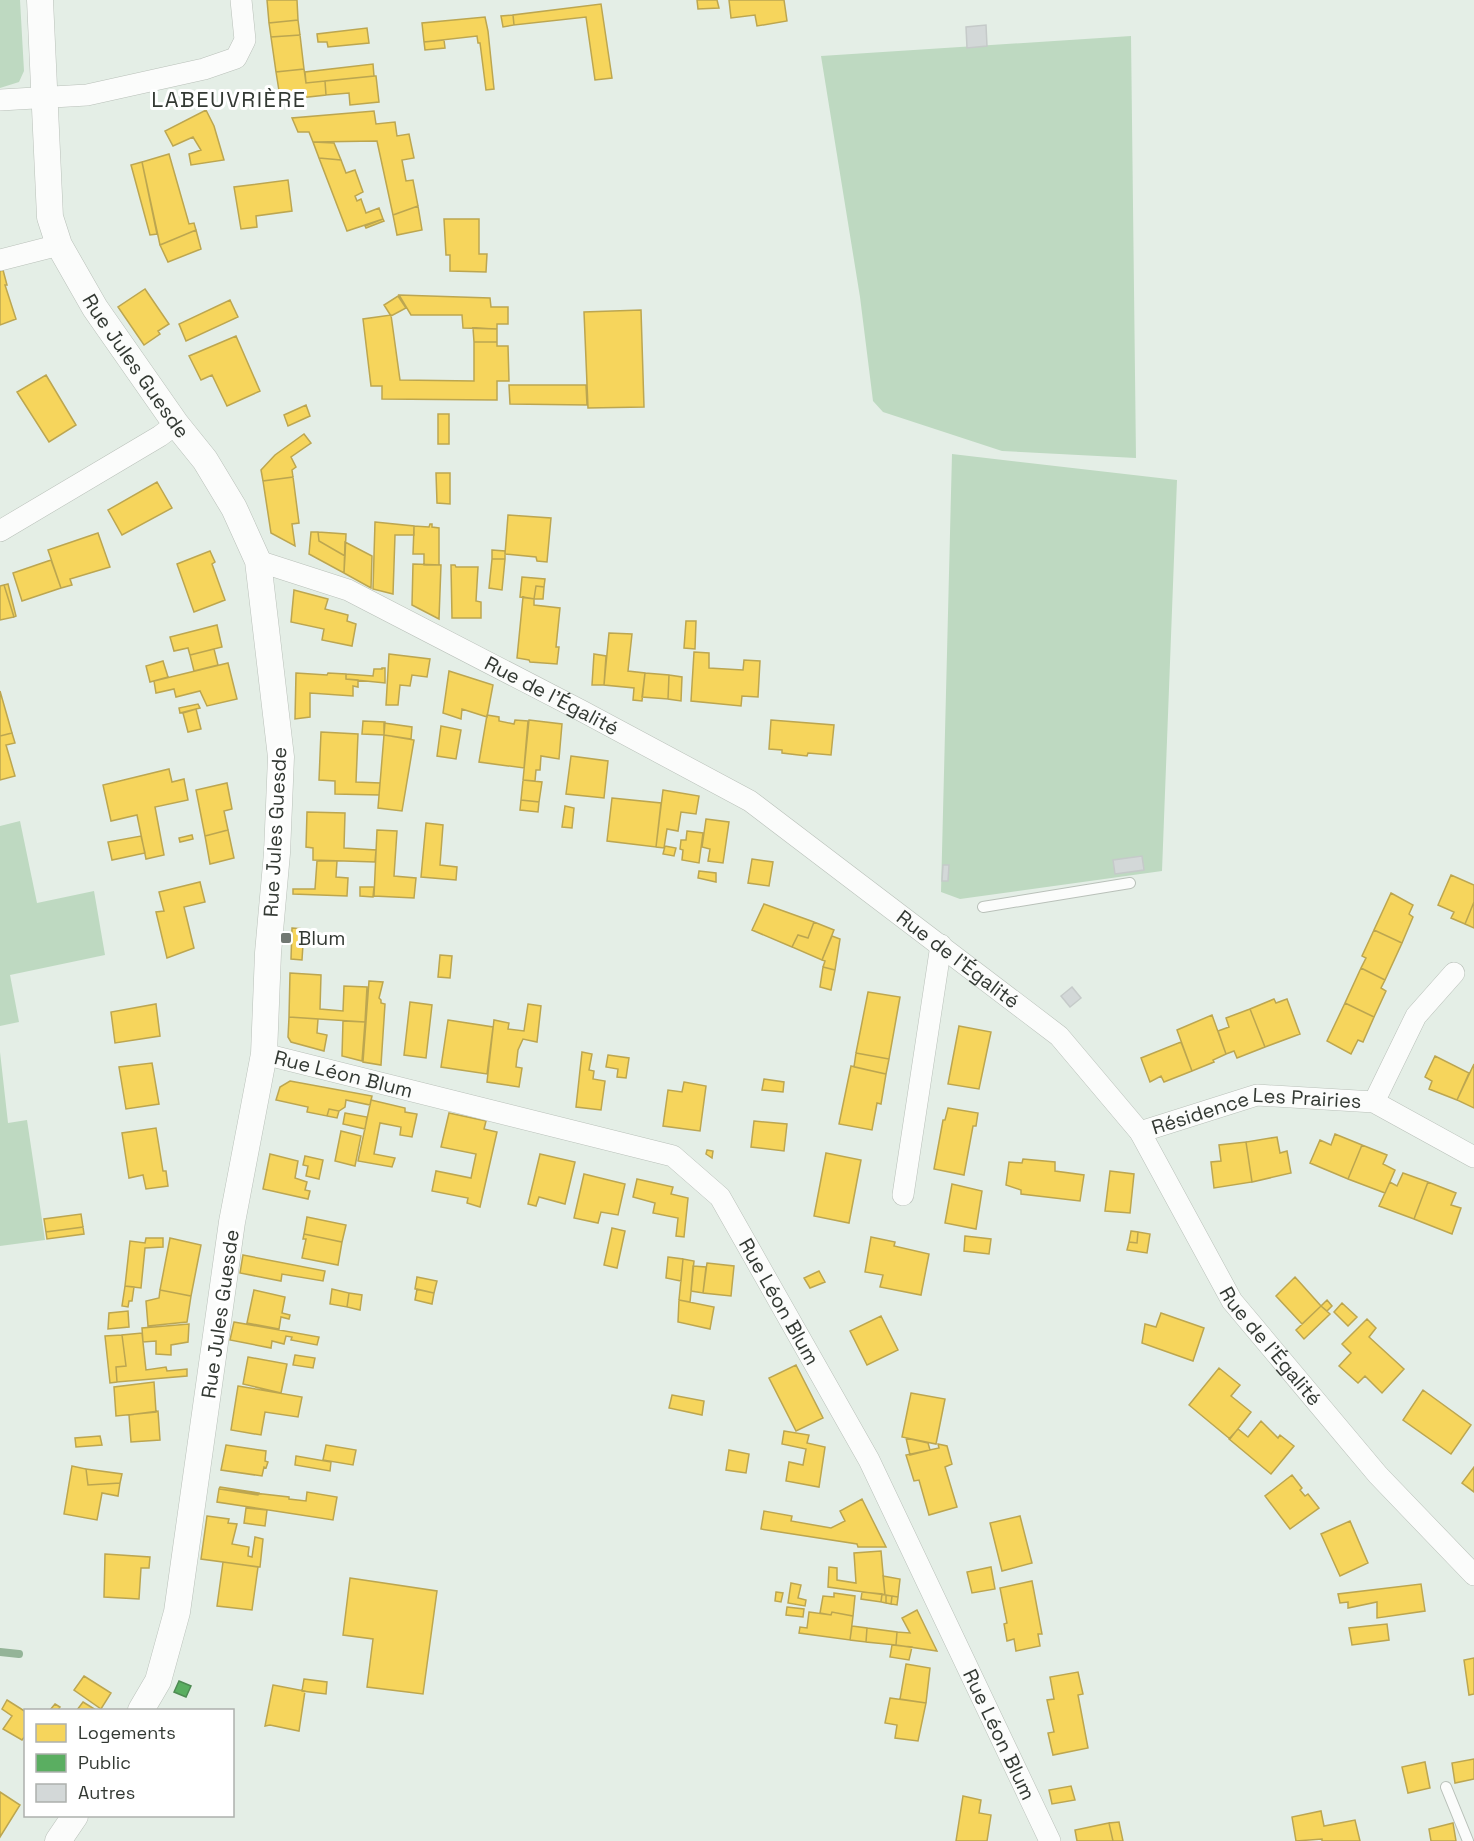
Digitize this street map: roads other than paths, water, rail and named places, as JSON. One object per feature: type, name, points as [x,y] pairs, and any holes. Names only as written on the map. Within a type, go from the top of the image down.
[{"type":"street","name":"Rue Jules Guesde","points":[[40,0],[50,218],[59,245],[95,308],[176,424],[205,460],[234,508],[258,561],[281,758],[278,853],[268,953],[264,1054],[232,1222],[177,1612],[158,1681],[142,1709]]},
{"type":"street","points":[[0,100],[44,99],[96,93],[204,69],[236,58],[245,40],[241,0]]},
{"type":"street","points":[[0,260],[59,245]]},
{"type":"street","points":[[0,531],[160,436],[176,424]]},
{"type":"street","name":"Rue de l'Égalité","points":[[258,561],[348,590],[750,801],[1059,1036],[1140,1131],[1232,1301],[1377,1475],[1474,1575]]},
{"type":"street","points":[[903,1195],[941,945]]},
{"type":"street","name":"Résidence Les Prairies","points":[[1374,1102],[1416,1016],[1454,973]]},
{"type":"street","name":"Rue Léon Blum","points":[[264,1054],[673,1156],[720,1197],[869,1460],[1050,1841]]},
{"type":"street","name":"Résidence Les Prairies","points":[[1140,1131],[1257,1095],[1374,1102],[1474,1157]]},
{"type":"street","points":[[58,1841],[74,1817]]},
{"type":"lane","points":[[983,907],[1130,883]]},
{"type":"lane","points":[[1446,1787],[1468,1841]]},
{"type":"waterway","points":[[0,1652],[19,1654]]},
{"type":"place","name":"Blum","points":[[286,938]]},
{"type":"district","name":"LABEUVRIÈRE","points":[[229,99]]}]
